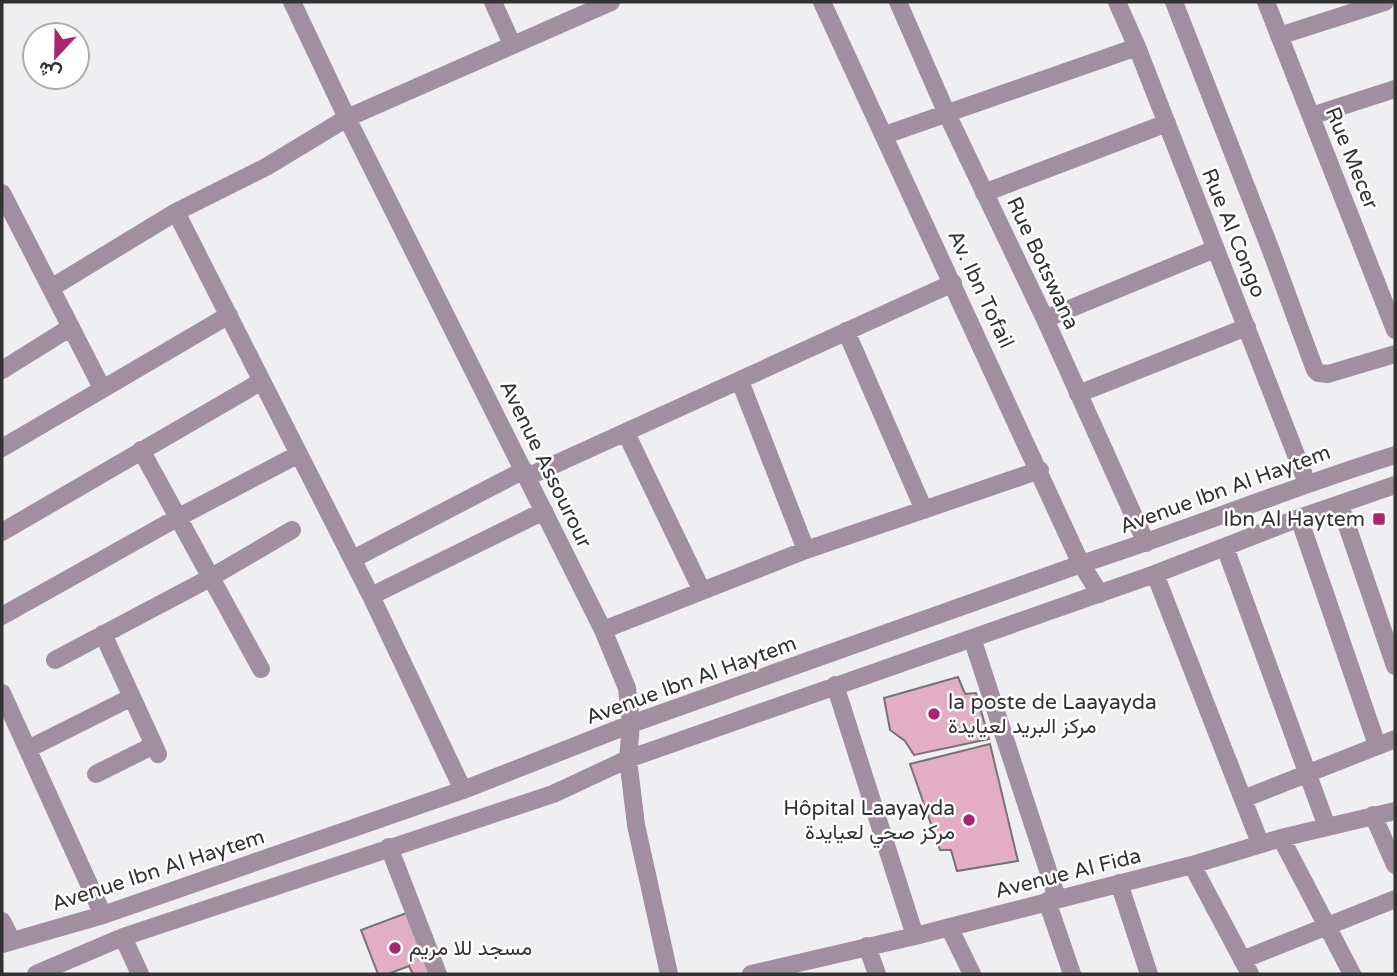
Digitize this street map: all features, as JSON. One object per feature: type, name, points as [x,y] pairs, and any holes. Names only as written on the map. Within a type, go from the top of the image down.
[{"type":"street","name":"Avenue Assourour","points":[[292,2],[347,118],[603,630],[627,688],[631,724],[628,759],[636,825],[669,974]]},
{"type":"street","points":[[492,2],[512,44]]},
{"type":"street","points":[[51,288],[176,212],[266,167],[347,118],[611,2]]},
{"type":"street","name":"Av. Ibn Tofail","points":[[822,2],[1081,564],[1100,594]]},
{"type":"street","name":"Rue Botswana","points":[[898,2],[947,114],[1045,319],[1146,543]]},
{"type":"street","name":"Rue Al Congo","points":[[1117,2],[1307,483]]},
{"type":"street","points":[[1174,2],[1315,370],[1328,374],[1395,354]]},
{"type":"street","name":"Rue Mecer","points":[[1266,2],[1395,330]]},
{"type":"street","points":[[1279,36],[1385,2]]},
{"type":"street","points":[[885,135],[1137,47]]},
{"type":"street","points":[[1311,116],[1395,89]]},
{"type":"street","points":[[984,193],[1167,123]]},
{"type":"street","points":[[2,193],[102,388]]},
{"type":"street","points":[[176,212],[353,559],[463,790]]},
{"type":"street","points":[[1045,319],[1215,249]]},
{"type":"street","points":[[353,559],[525,474],[626,433],[953,283]]},
{"type":"street","points":[[2,448],[229,315]]},
{"type":"street","points":[[2,370],[71,327]]},
{"type":"street","points":[[1078,394],[1247,327]]},
{"type":"street","points":[[846,331],[923,510]]},
{"type":"street","points":[[2,531],[262,381]]},
{"type":"street","points":[[740,382],[806,550]]},
{"type":"street","points":[[626,433],[702,591]]},
{"type":"street","points":[[141,450],[261,669]]},
{"type":"street","points":[[2,616],[177,518],[299,454]]},
{"type":"street","name":"Avenue Ibn Al Haytem","points":[[7,942],[103,915],[463,790],[631,724],[1146,543],[1307,483],[1395,455]]},
{"type":"street","points":[[603,630],[806,550],[1040,471]]},
{"type":"street","points":[[36,974],[123,937],[553,794],[628,759],[1155,575],[1299,518],[1395,485]]},
{"type":"street","points":[[1340,505],[1387,614],[1395,666]]},
{"type":"street","points":[[371,596],[544,511]]},
{"type":"street","points":[[1299,518],[1377,745]]},
{"type":"street","points":[[55,660],[210,578],[292,530]]},
{"type":"street","points":[[1226,547],[1327,827]]},
{"type":"street","points":[[1155,575],[1260,843]]},
{"type":"street","points":[[96,774],[156,749],[103,635]]},
{"type":"street","points":[[972,638],[1072,974]]},
{"type":"street","points":[[835,685],[915,936]]},
{"type":"street","points":[[2,693],[103,915]]},
{"type":"street","points":[[27,749],[132,697]]},
{"type":"street","points":[[1243,799],[1395,739]]},
{"type":"street","name":"Avenue Al Fida","points":[[751,974],[780,971],[867,946],[1192,865],[1260,843],[1395,811]]},
{"type":"street","points":[[1373,816],[1395,865]]},
{"type":"street","points":[[1281,838],[1352,974]]},
{"type":"street","points":[[389,847],[438,974]]},
{"type":"street","points":[[1192,865],[1246,967]]},
{"type":"street","points":[[1119,883],[1149,974]]},
{"type":"street","points":[[1229,974],[1327,926],[1395,899]]},
{"type":"street","points":[[2,921],[7,942]]},
{"type":"street","points":[[949,926],[972,974]]},
{"type":"street","points":[[123,937],[140,974]]},
{"type":"street","points":[[867,946],[877,974]]},
{"type":"building","name":"la poste de Laayayda مركز البريد لعيايدة","points":[[958,677],[965,694],[976,693],[989,739],[914,755],[905,741],[890,730],[884,698]]},
{"type":"building","name":"Hôpital Laayayda مركز صحي لعيايدة","points":[[990,744],[1018,861],[957,871],[951,850],[940,850],[910,764]]},
{"type":"building","name":"مسجد للا مريم","points":[[409,912],[433,974],[413,974],[409,966],[388,974],[378,974],[361,930]]},
{"type":"place","name":"Ibn Al Haytem","points":[[1379,519]]},
{"type":"place","name":"la poste de Laayayda مركز البريد لعيايدة","points":[[934,714]]},
{"type":"place","name":"Hôpital Laayayda مركز صحي لعيايدة","points":[[969,820]]},
{"type":"place","name":"مسجد للا مريم","points":[[395,948]]}]
